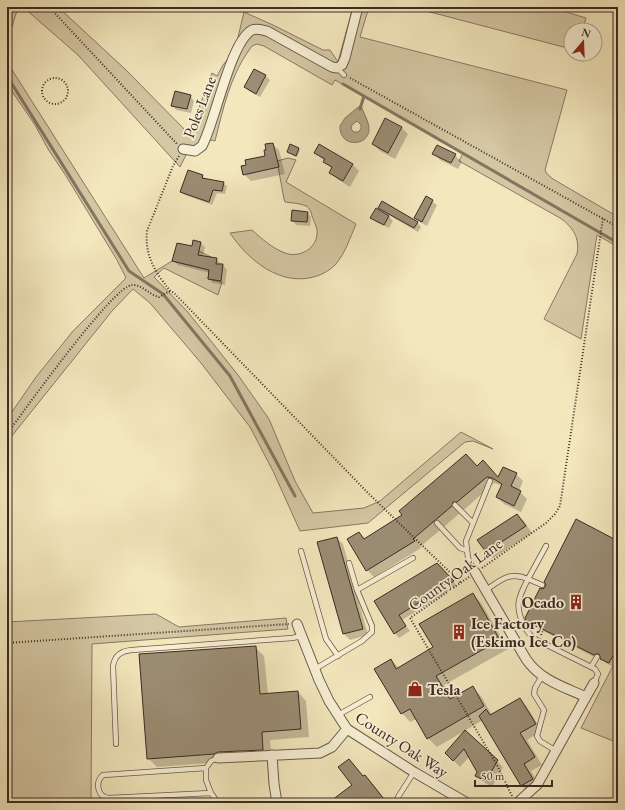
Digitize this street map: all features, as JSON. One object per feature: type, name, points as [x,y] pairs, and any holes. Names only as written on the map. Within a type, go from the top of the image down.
[{"type":"street","points":[[340,71],[345,58],[358,7]]},
{"type":"street","name":"Poles Lane","points":[[183,149],[195,151],[202,146],[233,60],[244,38],[256,29],[267,31],[340,71]]},
{"type":"street","points":[[475,572],[534,670],[542,676],[586,697]]},
{"type":"street","name":"County Oak Way","points":[[297,624],[324,692],[347,729],[414,772],[467,803]]},
{"type":"street","points":[[515,800],[537,785],[594,683]]},
{"type":"street","points":[[218,758],[324,752],[335,745],[347,729]]},
{"type":"street","points":[[272,755],[277,803]]},
{"type":"lane","points":[[475,572],[466,550],[467,538],[490,481]]},
{"type":"lane","points":[[455,505],[473,523]]},
{"type":"lane","points":[[437,523],[460,548],[466,550]]},
{"type":"lane","points":[[546,546],[528,579],[520,598],[518,609],[520,618],[529,634],[539,642],[591,667],[596,671],[598,674],[594,683]]},
{"type":"lane","points":[[301,551],[325,637],[328,644],[338,656]]},
{"type":"lane","points":[[357,590],[413,558]]},
{"type":"lane","points":[[314,670],[365,638],[372,630],[372,626],[357,590],[350,563]]},
{"type":"lane","points":[[486,590],[505,578],[512,576],[528,579],[542,585]]},
{"type":"lane","points":[[116,744],[113,666],[114,659],[120,652],[302,636]]},
{"type":"lane","points":[[591,667],[597,657]]},
{"type":"lane","points":[[542,676],[534,692],[534,696],[542,705],[544,710],[537,736],[540,741],[556,751]]},
{"type":"lane","points":[[338,715],[370,697]]},
{"type":"lane","points":[[218,758],[211,761],[206,768],[207,783],[211,793],[218,803]]},
{"type":"lane","points":[[206,768],[106,774],[101,776],[100,779],[100,794],[103,797],[109,798],[211,793]]},
{"type":"lane","points":[[398,797],[414,772]]},
{"type":"path","points":[[7,14],[8,7]]},
{"type":"path","name":"Poles Lane","points":[[49,7],[177,145],[183,149]]},
{"type":"path","points":[[340,71],[618,227]]},
{"type":"path","points":[[53,77],[62,79],[68,87],[69,92],[65,100],[62,103],[53,104],[46,101],[42,94],[42,89],[45,82],[53,77]]},
{"type":"path","points":[[183,149],[173,166],[150,223],[147,237],[147,248],[154,269],[170,291],[174,293],[368,493],[461,583]]},
{"type":"path","name":"County Oak Lane","points":[[515,800],[497,765],[410,618],[550,521],[557,512],[561,502],[603,218]]},
{"type":"path","points":[[7,434],[82,335],[116,295],[132,285],[135,285],[159,297],[170,291]]},
{"type":"path","points":[[7,643],[297,624]]},
{"type":"shaded area","points":[[7,7],[18,7],[7,43]]},
{"type":"shaded area","points":[[23,7],[58,7],[125,69],[189,134],[212,73],[217,76],[223,65],[235,50],[244,12],[323,50],[330,50],[338,62],[353,7],[369,7],[360,37],[567,90],[545,170],[553,179],[618,217],[618,247],[597,235],[581,339],[544,319],[577,254],[578,248],[576,238],[572,229],[560,218],[459,161],[463,153],[335,80],[332,85],[264,46],[257,44],[252,46],[242,60],[232,82],[215,141],[202,138],[198,145],[187,153],[180,167],[78,55]]},
{"type":"shaded area","points":[[411,7],[550,7],[586,18],[585,22],[563,22],[563,47]]},
{"type":"shaded area","points":[[7,62],[144,278],[172,261],[195,266],[199,251],[211,257],[208,279],[222,282],[218,295],[164,268],[154,277],[187,311],[238,375],[269,419],[295,481],[313,513],[364,508],[380,501],[461,432],[493,449],[473,441],[465,442],[368,523],[300,531],[273,471],[250,427],[201,363],[150,303],[133,289],[112,311],[7,442],[7,419],[36,377],[73,331],[126,278],[117,260],[48,149],[35,125],[7,84]]},
{"type":"shaded area","points":[[361,105],[369,126],[368,135],[360,142],[349,141],[344,138],[341,133],[340,126],[345,118]],"holes":[[[357,121],[361,125],[361,129],[358,132],[353,132],[351,128],[352,125]]]},
{"type":"shaded area","points":[[288,158],[296,160],[286,182],[356,224],[339,261],[322,274],[304,279],[278,275],[267,269],[246,253],[230,233],[252,230],[271,246],[290,254],[301,253],[310,248],[316,240],[317,234],[311,212],[306,206],[285,202],[284,199],[277,161]]},
{"type":"shaded area","points":[[156,614],[179,627],[286,618],[288,629],[92,644],[91,803],[7,803],[7,622]]},
{"type":"shaded area","points":[[618,656],[618,743],[581,728]]},
{"type":"building","points":[[254,69],[266,75],[256,94],[244,87]]},
{"type":"building","points":[[175,91],[191,95],[187,109],[171,106]]},
{"type":"building","points":[[385,118],[402,127],[388,153],[372,144]]},
{"type":"building","points":[[273,143],[279,167],[243,175],[241,166],[246,165],[245,160],[265,156],[265,144]]},
{"type":"building","points":[[290,144],[299,148],[296,156],[287,152]]},
{"type":"building","points":[[319,144],[353,164],[343,181],[329,173],[332,167],[323,162],[325,159],[314,153]]},
{"type":"building","points":[[437,145],[456,154],[451,163],[432,154]]},
{"type":"building","points":[[188,170],[203,175],[202,178],[224,182],[222,191],[213,190],[209,202],[180,192]]},
{"type":"building","points":[[426,196],[433,200],[422,222],[414,218]]},
{"type":"building","points":[[382,201],[418,222],[414,228],[378,208]]},
{"type":"building","points":[[376,208],[389,216],[384,225],[370,218]]},
{"type":"building","points":[[292,210],[308,212],[307,222],[291,221]]},
{"type":"building","points":[[193,240],[201,242],[198,255],[217,258],[216,264],[223,264],[221,281],[208,279],[209,270],[172,261],[177,243],[192,246]]},
{"type":"building","points":[[466,454],[477,466],[483,460],[498,477],[503,467],[517,473],[511,486],[521,491],[514,506],[496,497],[502,484],[492,478],[487,477],[457,502],[453,502],[452,506],[413,539],[415,541],[366,571],[347,539],[359,532],[364,539],[402,515],[399,511]]},
{"type":"building","points":[[517,514],[526,526],[486,552],[477,540]]},
{"type":"building","name":"Ocado","points":[[576,519],[618,541],[618,646],[609,663],[600,659],[599,654],[594,655],[526,621],[525,618],[540,588],[543,589],[545,587],[546,584],[544,582]]},
{"type":"building","points":[[337,537],[363,629],[343,634],[317,542]]},
{"type":"building","points":[[437,563],[454,581],[399,615],[406,626],[394,634],[374,601]]},
{"type":"building","points":[[473,593],[500,640],[436,676],[450,699],[473,686],[484,706],[427,739],[410,709],[401,714],[374,669],[391,659],[396,669],[433,647],[419,624]]},
{"type":"building","points":[[256,646],[260,694],[298,691],[301,729],[262,732],[263,750],[218,752],[214,754],[147,759],[139,654]]},
{"type":"building","points":[[520,698],[536,724],[520,733],[535,757],[524,764],[533,779],[521,786],[479,716],[486,709],[490,715]]},
{"type":"building","points":[[465,730],[498,760],[486,781],[475,776],[477,772],[464,749],[453,761],[445,753]]},
{"type":"building","points":[[349,759],[363,776],[365,775],[387,803],[328,803],[352,785],[338,767]]},
{"type":"waterway","points":[[7,76],[129,271],[163,294],[230,376],[295,496]]},
{"type":"waterway","points":[[343,84],[618,243]]},
{"type":"waterway","points":[[360,109],[364,96]]},
{"type":"place","name":"Ocado","points":[[576,602]]},
{"type":"place","name":"Ice Factory (Eskimo Ice Co)","points":[[459,632]]},
{"type":"place","name":"Tesla","points":[[415,689]]}]
